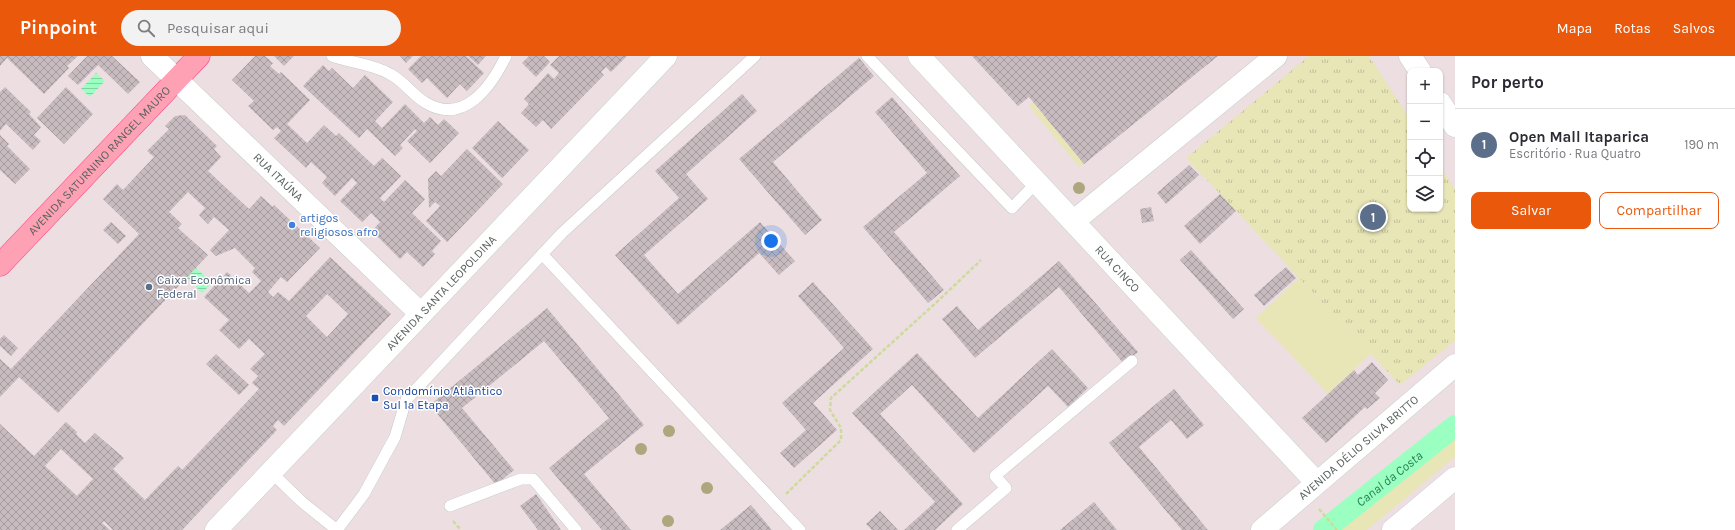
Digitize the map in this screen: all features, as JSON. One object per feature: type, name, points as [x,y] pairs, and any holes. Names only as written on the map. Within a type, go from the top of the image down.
[{"type":"main road","name":"AVENIDA SATURNINO RANGEL MAURO","points":[[0,265],[199,56]]},
{"type":"street","name":"RUA ITAÚNA","points":[[152,56],[421,314]]},
{"type":"street","name":"AVENIDA SANTA LEOPOLDINA","points":[[216,530],[666,56]]},
{"type":"street","name":"RUA CINCO","points":[[919,56],[1316,482]]},
{"type":"street","points":[[1074,221],[1276,56]]},
{"type":"street","points":[[1410,56],[1418,68]]},
{"type":"street","points":[[1441,104],[1455,126]]},
{"type":"street","name":"AVENIDA DÉLIO SILVA BRITTO","points":[[1262,530],[1316,482],[1455,365]]},
{"type":"street","points":[[1393,530],[1455,478]]},
{"type":"lane","points":[[332,56],[389,73],[402,81],[426,103],[446,109],[457,108],[478,98],[486,90],[506,56]]},
{"type":"lane","points":[[271,472],[302,502],[337,530],[364,494],[395,437],[406,400],[562,234],[755,56]]},
{"type":"lane","points":[[867,56],[1012,208],[1036,182]]},
{"type":"lane","points":[[542,254],[800,530]]},
{"type":"lane","points":[[957,530],[1006,488],[995,476],[1132,361]]},
{"type":"lane","points":[[450,512],[521,479],[533,479],[576,530]]},
{"type":"path","points":[[776,504],[841,440],[841,428],[830,410],[830,398],[981,260]]},
{"type":"path","points":[[450,512],[461,530]]},
{"type":"path","points":[[1329,520],[1336,529]]},
{"type":"green space","points":[[1309,56],[1369,56],[1407,114],[1407,212],[1443,212],[1443,171],[1455,189],[1455,341],[1400,385],[1186,158]]},
{"type":"green space","points":[[1033,102],[1084,164],[1079,167],[1029,106]]},
{"type":"green space","points":[[1299,278],[1371,354],[1328,394],[1256,318]]},
{"type":"green space","points":[[1455,423],[1455,457],[1367,530],[1325,530]]},
{"type":"shaded area","points":[[96,73],[105,81],[90,97],[81,89]]},
{"type":"shaded area","points":[[196,268],[212,283],[202,293],[187,278]]},
{"type":"building","points":[[0,56],[78,56],[67,66],[69,68],[44,94],[7,58],[0,66]]},
{"type":"building","points":[[87,56],[112,56],[140,82],[128,94],[98,65],[78,85],[68,76]]},
{"type":"building","points":[[255,56],[265,56],[273,63],[270,66],[279,74],[281,72],[310,100],[287,124],[307,143],[324,125],[336,136],[339,133],[374,166],[382,158],[401,176],[380,198],[384,202],[405,180],[425,199],[412,213],[441,241],[432,251],[435,254],[423,267],[407,252],[400,259],[372,231],[380,222],[371,213],[362,222],[340,201],[357,183],[352,178],[335,196],[322,183],[327,177],[311,162],[306,168],[274,138],[281,131],[277,127],[273,130],[248,106],[254,101],[232,80]]},
{"type":"building","points":[[274,56],[294,56],[284,66]]},
{"type":"building","points":[[400,56],[413,56],[406,63]]},
{"type":"building","points":[[421,56],[466,56],[484,73],[467,91],[460,84],[447,98],[427,78],[422,83],[408,69]]},
{"type":"building","points":[[468,56],[486,56],[478,65]]},
{"type":"building","points":[[529,56],[544,56],[550,62],[536,77],[522,63]]},
{"type":"building","points":[[559,56],[627,56],[611,72],[606,67],[601,72],[604,75],[551,129],[543,120],[536,127],[521,113],[529,104],[524,99],[548,73],[554,79],[559,73],[550,65]]},
{"type":"building","points":[[972,56],[1218,56],[1084,164],[1029,97],[1018,106]]},
{"type":"building","points":[[859,58],[874,76],[773,162],[822,220],[805,235],[739,159]]},
{"type":"building","points":[[323,65],[329,71],[332,68],[353,88],[365,75],[393,102],[375,121],[382,128],[405,104],[424,123],[430,117],[438,125],[444,119],[459,133],[430,163],[407,141],[417,131],[415,129],[400,145],[403,148],[395,156],[367,129],[359,138],[303,86]]},
{"type":"building","points":[[5,87],[31,112],[29,114],[41,127],[34,135],[41,141],[33,150],[6,124],[0,131],[0,92]]},
{"type":"building","points":[[66,87],[93,114],[64,144],[37,118]]},
{"type":"building","points":[[742,94],[757,111],[686,174],[708,199],[644,255],[678,294],[760,222],[795,261],[779,275],[759,253],[678,325],[615,255],[679,198],[655,171]]},
{"type":"building","points":[[892,97],[960,176],[894,232],[944,290],[928,303],[863,227],[927,173],[875,112]]},
{"type":"building","points":[[185,115],[217,146],[214,149],[221,157],[208,171],[249,209],[261,196],[273,207],[274,205],[320,248],[287,282],[281,277],[268,292],[273,297],[278,292],[289,301],[330,257],[391,314],[284,426],[278,420],[273,426],[277,430],[182,530],[113,530],[104,521],[102,523],[110,530],[0,530],[0,424],[34,456],[66,422],[77,432],[76,434],[85,443],[95,433],[124,458],[113,469],[145,500],[178,466],[182,470],[259,389],[252,383],[258,376],[250,369],[265,354],[249,339],[239,349],[219,330],[229,320],[204,297],[227,272],[249,293],[261,281],[252,272],[255,268],[235,248],[216,256],[210,250],[229,230],[214,217],[208,224],[199,215],[205,208],[188,192],[169,212],[182,224],[178,228],[208,255],[58,413],[19,377],[0,397],[0,359],[11,369],[139,234],[103,199],[117,184],[123,190],[154,157],[147,151],[169,129],[165,126],[175,116]],"holes":[[[327,294],[348,314],[327,337],[306,316]],[[61,449],[93,479],[77,496],[45,466]]]},
{"type":"building","points":[[498,121],[529,150],[502,178],[472,148]]},
{"type":"building","points":[[0,135],[9,144],[7,146],[30,169],[15,184],[0,170]]},
{"type":"building","points":[[467,149],[503,184],[447,242],[426,221],[440,206],[435,202],[429,208],[428,179],[436,171],[441,176]]},
{"type":"building","points":[[1189,165],[1199,175],[1166,204],[1157,193]]},
{"type":"building","points":[[1220,194],[1236,211],[1200,244],[1184,226]]},
{"type":"building","points":[[1151,207],[1154,221],[1142,223],[1140,209]]},
{"type":"building","points":[[111,222],[126,236],[118,244],[103,230]]},
{"type":"building","points":[[1191,250],[1244,309],[1233,319],[1180,260]]},
{"type":"building","points":[[1059,261],[1138,352],[1124,364],[1059,287],[975,358],[942,319],[957,306],[978,330]]},
{"type":"building","points":[[1286,267],[1296,278],[1264,306],[1254,295]]},
{"type":"building","points":[[813,282],[873,349],[813,403],[837,430],[794,468],[780,453],[806,430],[782,403],[844,348],[798,296]]},
{"type":"building","points":[[547,308],[644,425],[584,474],[631,530],[602,530],[549,468],[609,418],[544,341],[462,408],[514,470],[496,485],[430,405]]},
{"type":"building","points":[[4,335],[18,348],[11,356],[0,346],[0,339]]},
{"type":"building","points":[[1052,349],[1088,388],[1068,407],[1048,386],[974,453],[912,385],[880,414],[963,504],[935,530],[904,530],[935,502],[852,413],[917,353],[978,418]]},
{"type":"building","points":[[216,354],[249,385],[239,395],[206,364]]},
{"type":"building","points":[[1372,362],[1388,380],[1375,393],[1380,398],[1367,409],[1365,407],[1326,443],[1302,418],[1354,370],[1358,375]]},
{"type":"building","points":[[1174,389],[1204,425],[1187,439],[1171,420],[1139,447],[1208,530],[1182,530],[1109,443]]},
{"type":"building","points":[[536,494],[561,530],[538,530],[520,506]]},
{"type":"building","points":[[1094,502],[1117,530],[1060,530]]},
{"type":"building","points":[[751,505],[772,530],[720,530]]},
{"type":"building","points":[[880,511],[898,530],[872,530],[866,524]]},
{"type":"waterway","name":"Canal da Costa","points":[[1324,530],[1455,426]]},
{"type":"place","name":"Open Mall Itaparica","points":[[1373,217]]},
{"type":"place","name":"artigos religiosos afro","points":[[292,225]]},
{"type":"place","name":"Caixa Econômica Federal","points":[[149,287]]},
{"type":"place","name":"Condomínio Atlântico Sul 1ª Etapa","points":[[375,398]]}]
